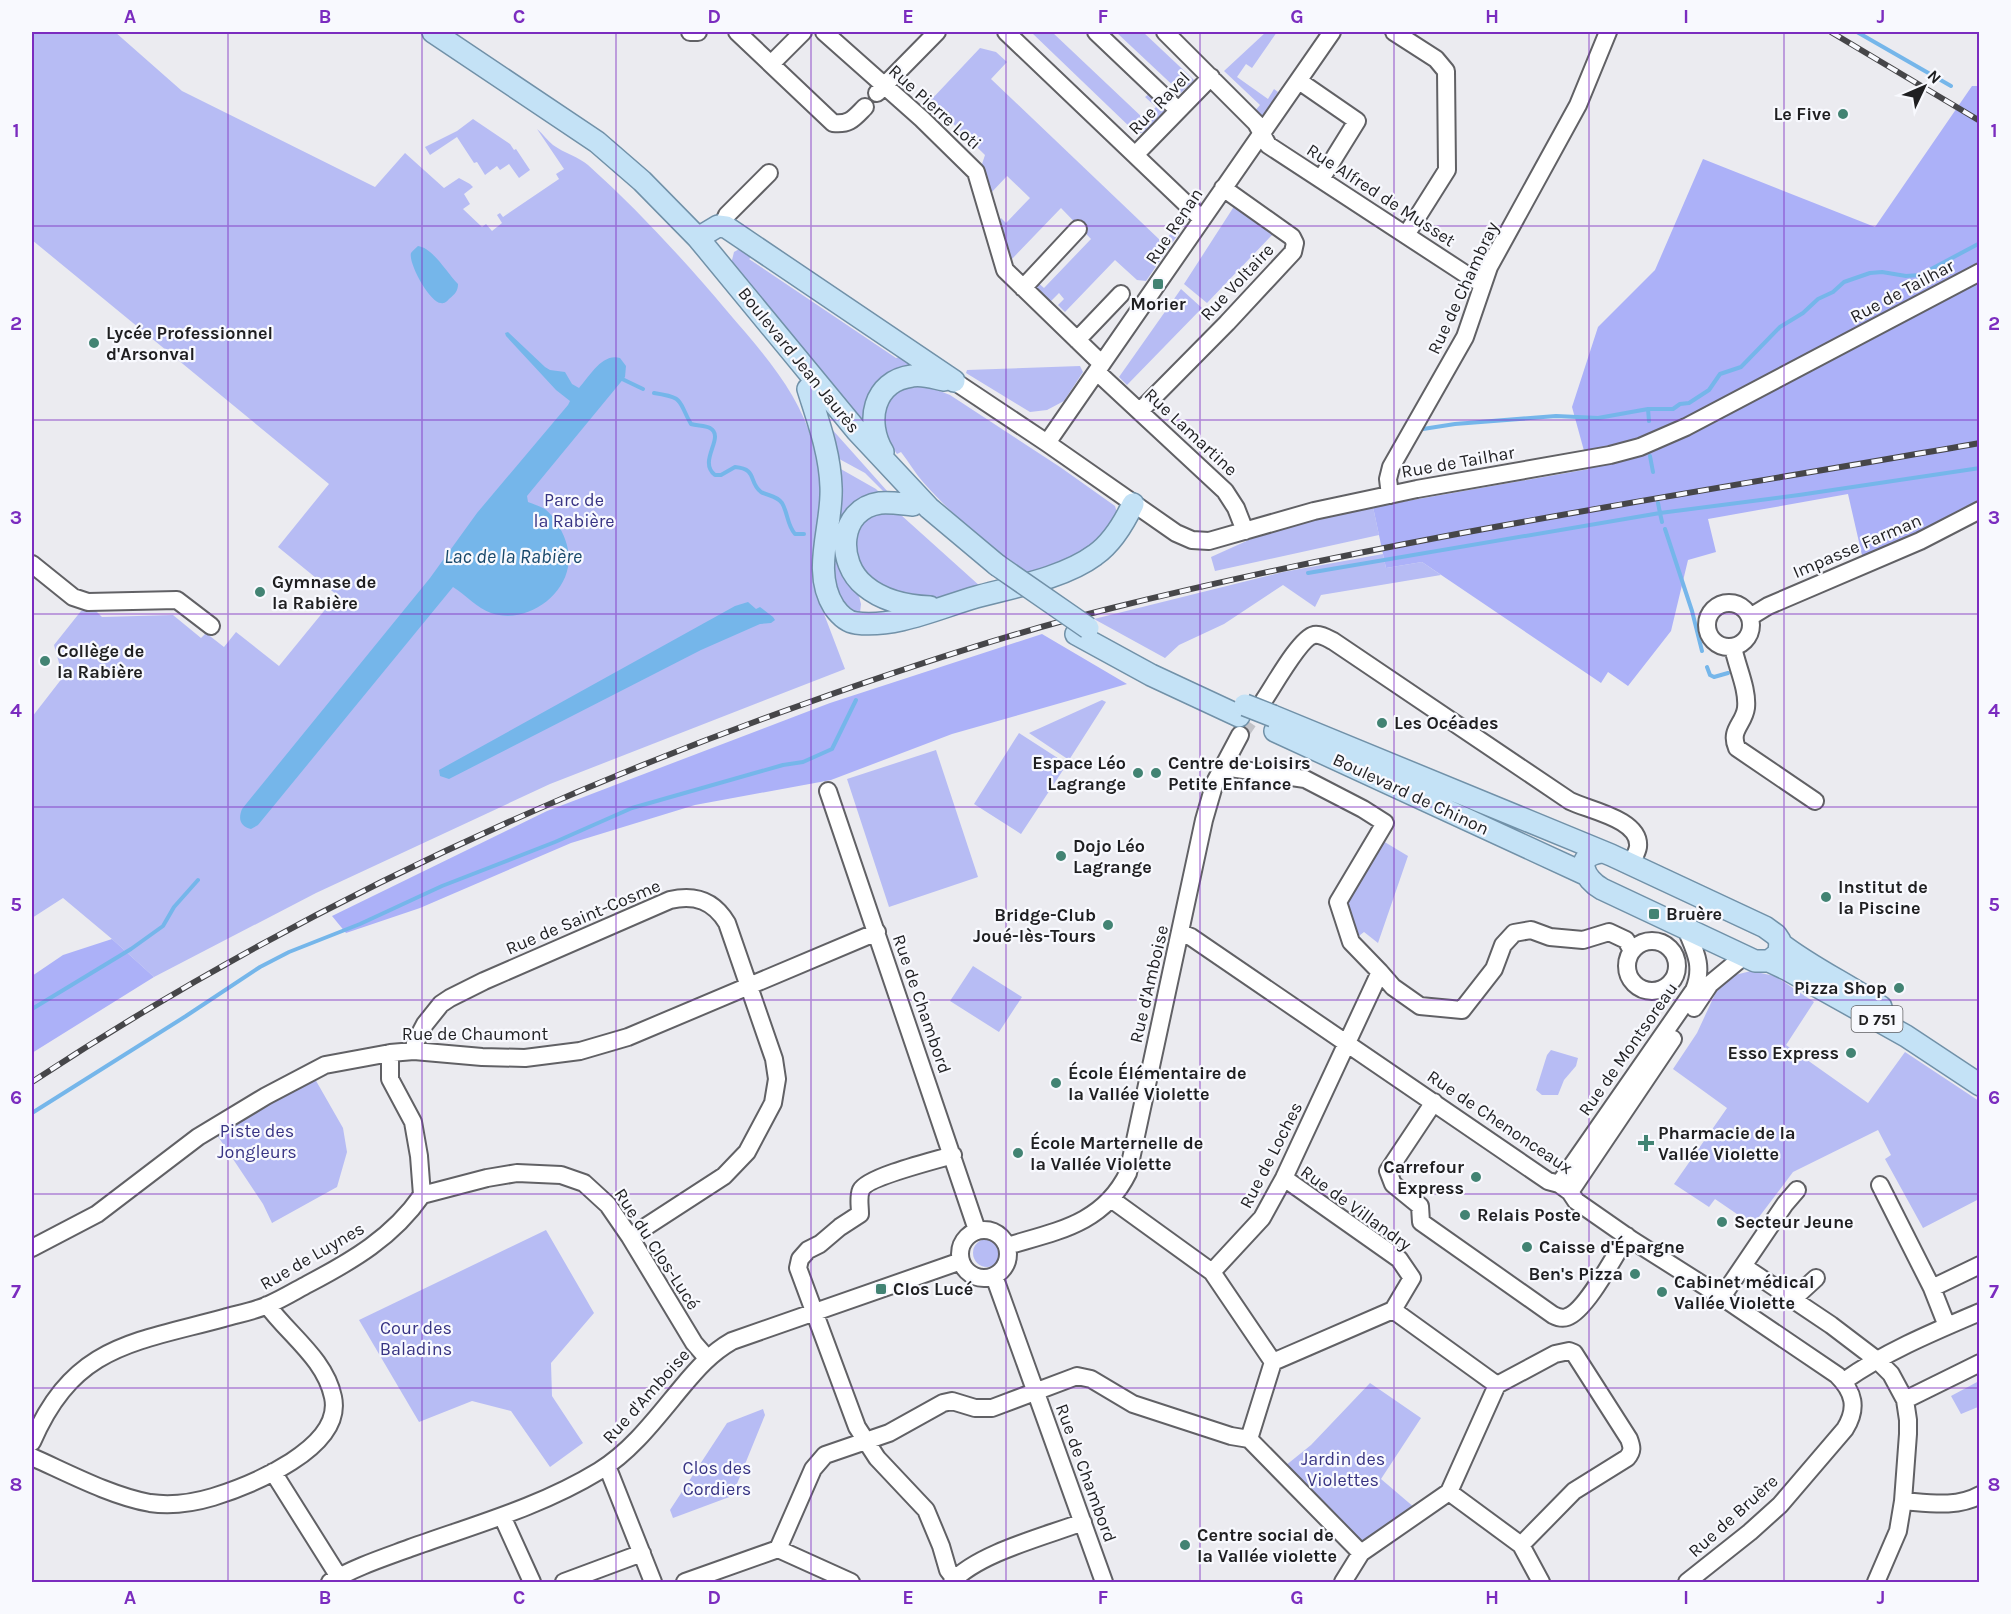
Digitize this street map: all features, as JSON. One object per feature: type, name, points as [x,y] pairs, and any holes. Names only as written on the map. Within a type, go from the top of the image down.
[{"type":"main road","name":"Boulevard Jean Jaurès","points":[[433,32],[597,142],[642,181],[698,238],[857,431],[929,508],[993,568]]},
{"type":"main road","name":"Boulevard Jean Jaurès","points":[[515,87],[621,174],[687,242],[834,420],[912,505],[942,533],[1082,631]]},
{"type":"main road","points":[[698,238],[712,228],[722,226],[954,381]]},
{"type":"main road","points":[[899,477],[881,448],[873,426],[874,412],[881,396],[892,384],[911,376],[920,375],[954,381]]},
{"type":"main road","points":[[808,389],[825,445],[831,486],[830,523],[823,569],[826,589],[834,608],[855,623],[898,620],[1047,577],[1077,566],[1108,544],[1127,518],[1133,504]]},
{"type":"main road","points":[[912,505],[881,503],[866,508],[854,519],[847,533],[845,554],[853,573],[865,586],[880,596],[900,603],[943,607]]},
{"type":"main road","points":[[863,623],[867,606],[865,586]]},
{"type":"main road","name":"Boulevard de Chinon","points":[[1082,631],[1163,668],[1254,717],[1585,873],[1602,889],[1755,961],[1769,961]]},
{"type":"main road","name":"Boulevard de Chinon","points":[[1254,717],[1631,864],[1765,927],[1776,935],[1780,944]]},
{"type":"main road","points":[[1585,873],[1588,858],[1601,852]]},
{"type":"main road","points":[[1769,961],[1779,953],[1780,944]]},
{"type":"main road","name":"D 751","points":[[1780,944],[1853,988],[1980,1074]]},
{"type":"main road","name":"D 751","points":[[1769,961],[1906,1036],[1980,1085]]},
{"type":"street","points":[[691,32],[698,32]]},
{"type":"street","points":[[738,32],[833,123],[843,124],[851,121],[865,107]]},
{"type":"street","points":[[771,64],[803,32]]},
{"type":"street","name":"Rue Pierre Loti","points":[[824,32],[880,90],[922,119],[976,172],[1005,270],[1077,340],[1100,368]]},
{"type":"street","points":[[880,90],[937,32]]},
{"type":"street","points":[[1006,32],[1202,219]]},
{"type":"street","points":[[1096,32],[1178,110]]},
{"type":"street","name":"Rue Alfred de Musset","points":[[1165,32],[1256,123],[1268,145],[1473,279],[1483,283]]},
{"type":"street","name":"Rue Renan","points":[[1047,443],[1332,32]]},
{"type":"street","points":[[1394,32],[1436,59],[1446,71],[1447,170],[1406,235]]},
{"type":"street","name":"Rue de Chambray","points":[[1390,495],[1388,479],[1391,467],[1465,337],[1490,267],[1578,105],[1608,32]]},
{"type":"street","name":"Rue Ravel","points":[[1135,155],[1211,77]]},
{"type":"street","points":[[1299,81],[1357,121],[1321,180]]},
{"type":"street","points":[[722,226],[727,215],[769,172]]},
{"type":"street","name":"Rue Voltaire","points":[[1140,411],[1293,252],[1295,243],[1292,237],[1223,188]]},
{"type":"street","points":[[1023,288],[1078,229]]},
{"type":"street","name":"Rue de Tailhar","points":[[954,381],[1176,533],[1191,540],[1209,541],[1314,511],[1610,455],[1640,447],[1686,427],[1980,272]]},
{"type":"street","points":[[1077,340],[1121,294]]},
{"type":"street","name":"Rue Lamartine","points":[[1100,368],[1140,411],[1225,491],[1236,508],[1245,531]]},
{"type":"street","name":"Impasse Farman","points":[[1749,617],[1778,601],[1920,541],[1980,510]]},
{"type":"street","points":[[32,564],[73,597],[88,602],[177,600],[211,626]]},
{"type":"street","points":[[1725,603],[1739,606],[1749,617],[1751,630],[1749,636],[1745,641],[1733,647],[1718,645],[1712,640],[1707,626],[1708,618],[1717,606],[1725,603]]},
{"type":"street","points":[[1254,717],[1303,643],[1312,636],[1320,635],[1333,641],[1570,801],[1609,815],[1631,829],[1638,837],[1638,849],[1631,864]]},
{"type":"street","points":[[1733,647],[1746,691],[1746,711],[1738,725],[1734,740],[1737,748],[1815,801]]},
{"type":"street","name":"Rue d'Amboise","points":[[1007,1246],[1074,1225],[1091,1217],[1123,1184],[1131,1163],[1151,1060],[1181,933],[1204,820],[1215,782],[1254,717]]},
{"type":"street","points":[[1223,767],[1305,778],[1385,823],[1338,902],[1351,942],[1393,987],[1420,1006],[1462,1010],[1494,969],[1503,945],[1514,933],[1531,930],[1550,937],[1583,940],[1609,932],[1626,940],[1632,951]]},
{"type":"street","name":"Rue de Chambord","points":[[828,791],[977,1230]]},
{"type":"street","name":"Rue de Saint-Cosme","points":[[414,1051],[415,1043],[425,1024],[441,1004],[484,981],[645,910],[679,898],[700,899],[716,908],[727,923],[774,1059],[777,1079],[773,1103],[747,1152],[724,1176],[630,1237]]},
{"type":"street","name":"Rue de Montsoreau","points":[[1564,1188],[1638,1059],[1688,998],[1699,975],[1698,959],[1686,929]]},
{"type":"street","name":"Rue de Chaumont","points":[[32,1248],[97,1214],[198,1137],[266,1096],[325,1065],[414,1051],[525,1058],[580,1051],[628,1037],[877,932]]},
{"type":"street","name":"Rue de Chenonceaux","points":[[1181,933],[1191,937],[1348,1043],[1548,1181],[1564,1188],[1576,1201],[1824,1367]]},
{"type":"street","name":"Rue de Montsoreau","points":[[1564,1188],[1710,984],[1744,956]]},
{"type":"street","name":"Rue de Loches","points":[[1212,1272],[1262,1218],[1284,1178],[1380,972]]},
{"type":"street","points":[[390,1053],[390,1078],[413,1122],[422,1195]]},
{"type":"street","points":[[1434,1102],[1388,1171],[1393,1184],[1420,1206],[1421,1222],[1553,1315],[1566,1318],[1581,1307],[1627,1236]]},
{"type":"street","points":[[953,1155],[888,1174],[866,1184],[861,1190],[860,1214],[820,1244],[807,1250],[800,1259],[798,1268],[857,1427],[877,1458],[926,1510],[954,1581],[973,1565],[989,1557],[1083,1522]]},
{"type":"street","name":"Rue du Clos-Lucé","points":[[422,1195],[501,1176],[531,1173],[561,1175],[584,1184],[608,1205],[694,1342],[708,1358]]},
{"type":"street","name":"Rue de Villandry","points":[[1284,1178],[1399,1259],[1412,1278],[1393,1310]]},
{"type":"street","points":[[1880,1185],[1932,1288],[1947,1326]]},
{"type":"street","points":[[1722,1297],[1797,1190]]},
{"type":"street","name":"Rue de Luynes","points":[[32,1442],[49,1406],[62,1389],[75,1375],[103,1355],[137,1342],[267,1305],[370,1248],[405,1218],[422,1195]]},
{"type":"street","points":[[1111,1198],[1212,1272],[1273,1362]]},
{"type":"street","points":[[977,1230],[994,1232],[1007,1246],[1006,1264],[994,1275],[978,1277],[972,1275],[961,1261],[962,1245],[967,1237],[977,1230]]},
{"type":"street","name":"Rue d'Amboise","points":[[335,1580],[396,1554],[530,1506],[607,1466],[633,1444],[708,1358],[732,1341],[961,1261]]},
{"type":"street","points":[[1932,1288],[1980,1265]]},
{"type":"street","points":[[1743,1266],[1831,1325],[1877,1360],[1891,1374],[1905,1400],[1908,1434],[1903,1501],[1898,1531],[1876,1582]]},
{"type":"street","name":"Rue de Chambord","points":[[994,1275],[1104,1582]]},
{"type":"street","points":[[1792,1300],[1816,1278]]},
{"type":"street","points":[[32,1457],[115,1493],[142,1501],[164,1504],[213,1497],[273,1472],[295,1458],[322,1437],[332,1417],[333,1397],[313,1357],[267,1305]]},
{"type":"street","points":[[1249,1438],[1273,1362],[1393,1310],[1497,1385]]},
{"type":"street","points":[[1824,1367],[1844,1382],[1877,1360],[1980,1312]]},
{"type":"street","points":[[1344,1582],[1361,1553],[1449,1492],[1497,1385],[1555,1354],[1569,1351],[1579,1359],[1632,1447],[1631,1453],[1627,1458],[1574,1491],[1521,1545]]},
{"type":"street","points":[[1905,1400],[1980,1363]]},
{"type":"street","name":"Rue de Bruère","points":[[1824,1367],[1838,1387],[1844,1411],[1839,1428],[1827,1449]]},
{"type":"street","points":[[778,1549],[813,1469],[825,1455],[889,1433],[943,1403],[952,1401],[975,1408],[992,1408],[1077,1376],[1091,1379],[1133,1404],[1231,1436],[1249,1438],[1361,1553]]},
{"type":"street","name":"Rue de Bruère","points":[[1687,1582],[1780,1505],[1845,1429],[1851,1419],[1853,1402],[1844,1382]]},
{"type":"street","points":[[607,1466],[653,1582]]},
{"type":"street","points":[[273,1472],[335,1580]]},
{"type":"street","points":[[1449,1492],[1521,1545],[1541,1582]]},
{"type":"street","points":[[1903,1501],[1943,1504],[1969,1501],[1980,1495]]},
{"type":"street","points":[[502,1516],[532,1582]]},
{"type":"street","points":[[685,1582],[778,1549],[851,1582]]},
{"type":"street","points":[[564,1582],[642,1553]]},
{"type":"green space","name":"Parc de la Rabière","points":[[32,32],[115,32],[182,91],[375,187],[405,153],[444,188],[459,178],[470,184],[473,187],[464,194],[470,204],[463,209],[482,227],[486,224],[492,231],[502,223],[497,215],[500,213],[503,217],[559,179],[556,174],[564,169],[537,129],[553,145],[588,165],[660,236],[753,342],[778,373],[799,407],[813,444],[822,449],[824,480],[816,575],[821,606],[845,669],[550,784],[316,893],[154,977],[63,898],[32,918],[32,717],[63,677],[54,645],[81,611],[92,607],[102,617],[173,615],[201,638],[206,633],[224,647],[236,632],[279,666],[337,595],[278,547],[329,484],[32,240]]},
{"type":"green space","points":[[1031,32],[1052,32],[1144,119],[1156,107],[1145,97],[1150,93],[1166,110],[1166,113],[1145,132],[1133,130]]},
{"type":"green space","points":[[1116,32],[1143,32],[1194,80],[1181,93]]},
{"type":"green space","points":[[1266,32],[1277,32],[1252,68],[1246,64],[1237,77],[1268,99],[1274,89],[1278,92],[1261,119],[1254,112],[1260,105],[1224,71]]},
{"type":"green space","points":[[980,48],[996,52],[1007,62],[991,79],[1162,242],[1176,229],[1179,233],[1146,281],[1137,280],[1115,260],[1065,312],[1058,305],[1064,299],[1059,293],[1050,302],[1034,284],[1036,281],[1044,288],[1091,239],[1061,208],[1011,260],[1009,258],[998,222],[1001,218],[1006,223],[1030,198],[1007,176],[990,194],[986,175],[980,170],[985,155],[930,101]]},
{"type":"green space","points":[[473,119],[510,144],[514,150],[516,149],[530,170],[519,178],[509,164],[500,170],[497,166],[485,175],[457,137],[430,155],[425,147],[457,131]]},
{"type":"green space","points":[[1232,198],[1273,234],[1207,303],[1184,284],[1233,208]]},
{"type":"green space","points":[[741,248],[757,254],[749,259],[896,358],[906,355],[917,368],[865,425],[731,264],[734,252]]},
{"type":"green space","points":[[1181,289],[1202,308],[1127,385],[1119,377]]},
{"type":"green space","points":[[1080,366],[1083,372],[1064,401],[1047,410],[1030,412],[966,373],[967,370]]},
{"type":"green space","points":[[919,383],[950,395],[1060,467],[1115,506],[1118,516],[1116,521],[1081,556],[1027,575],[959,519],[920,479],[901,452],[897,454],[889,442],[883,428],[885,404],[898,389]]},
{"type":"green space","points":[[830,427],[888,492],[886,494],[865,473],[832,455]]},
{"type":"green space","points":[[839,468],[876,489],[885,498],[852,514],[857,589],[861,604],[860,613],[853,618],[830,587]]},
{"type":"green space","points":[[1373,507],[1379,535],[1215,571],[1211,557],[1280,526]]},
{"type":"green space","points":[[897,511],[897,514],[901,515],[981,587],[934,600],[918,601],[871,582],[852,557],[855,531],[872,513]]},
{"type":"green space","points":[[1383,554],[1386,568],[1422,562],[1441,575],[1321,595],[1315,607],[1283,585],[1224,624],[1179,645],[1165,658],[1094,619],[1283,572]]},
{"type":"green space","points":[[1102,700],[1106,702],[1069,760],[1029,733]]},
{"type":"green space","points":[[1019,733],[1067,764],[1021,834],[974,804]]},
{"type":"green space","points":[[936,750],[978,877],[889,907],[847,779]]},
{"type":"green space","points":[[1383,841],[1408,856],[1378,943],[1364,932],[1351,942],[1346,906]]},
{"type":"green space","points":[[973,966],[1022,997],[999,1032],[950,1001]]},
{"type":"green space","points":[[1751,971],[1775,976],[1814,1002],[1786,1045],[1868,1103],[1905,1052],[1979,1101],[1979,1199],[1923,1228],[1885,1159],[1891,1155],[1878,1130],[1793,1172],[1753,1225],[1715,1199],[1709,1207],[1674,1184],[1727,1108],[1673,1069],[1697,1033],[1716,992],[1731,976]]},
{"type":"green space","points":[[1551,1050],[1578,1058],[1576,1066],[1564,1080],[1558,1095],[1542,1095],[1536,1090],[1547,1055]]},
{"type":"green space","name":"Piste des Jongleurs","points":[[315,1079],[343,1128],[347,1152],[337,1187],[272,1223],[263,1204],[215,1132]]},
{"type":"green space","name":"Cour des Baladins","points":[[546,1230],[594,1313],[551,1363],[552,1396],[583,1443],[550,1467],[511,1411],[472,1401],[419,1422],[359,1320]]},
{"type":"green space","points":[[987,1239],[997,1243],[1001,1253],[997,1263],[987,1267],[977,1263],[973,1253],[977,1243]]},
{"type":"green space","points":[[1979,1381],[1979,1409],[1978,1407],[1961,1414],[1951,1396]]},
{"type":"green space","name":"Jardin des Violettes","points":[[1370,1383],[1421,1418],[1381,1479],[1415,1508],[1360,1544],[1285,1466],[1311,1445]]},
{"type":"green space","name":"Clos des Cordiers","points":[[763,1409],[765,1415],[732,1496],[673,1518],[670,1510],[727,1423]]},
{"type":"shaded area","points":[[1972,86],[1979,86],[1979,510],[1864,564],[1848,494],[1708,519],[1716,552],[1688,560],[1671,631],[1628,686],[1608,672],[1601,683],[1422,562],[1386,568],[1373,507],[1589,469],[1572,407],[1598,327],[1655,270],[1703,159],[1875,227]]},
{"type":"shaded area","points":[[1042,634],[1127,684],[952,734],[831,780],[695,805],[571,843],[420,908],[346,933],[332,916],[547,811],[830,703]]},
{"type":"shaded area","points":[[112,939],[154,977],[32,1053],[32,976],[63,955]]},
{"type":"water","points":[[418,246],[429,251],[458,284],[456,292],[445,303],[431,297],[416,273],[411,253]]},
{"type":"water","name":"Lac de la Rabière","points":[[508,332],[545,367],[565,372],[572,384],[579,388],[602,362],[608,359],[620,358],[626,366],[625,377],[527,496],[528,502],[543,508],[550,514],[563,533],[569,555],[564,579],[558,590],[539,606],[528,612],[503,616],[486,611],[453,587],[258,825],[251,829],[247,828],[241,822],[242,809],[430,578],[477,513],[568,405],[570,401],[556,390],[506,336],[505,333]]},
{"type":"water","points":[[748,602],[756,609],[760,607],[775,620],[771,623],[760,624],[701,650],[449,779],[440,776],[439,770],[735,606]]},
{"type":"waterway","points":[[1857,32],[1951,86]]},
{"type":"waterway","points":[[1423,429],[1455,424],[1556,416],[1598,418],[1648,409],[1673,409],[1680,404],[1689,403],[1709,390],[1720,374],[1741,367],[1780,327],[1803,313],[1818,299],[1833,292],[1844,282],[1870,273],[1920,275],[1980,243]]},
{"type":"waterway","points":[[618,377],[643,389]]},
{"type":"waterway","points":[[654,393],[676,399],[682,405],[691,424],[708,427],[714,432],[709,463],[715,475],[721,475],[735,467],[747,470],[761,492],[780,500],[795,534],[804,534]]},
{"type":"waterway","points":[[1648,409],[1649,421]]},
{"type":"waterway","points":[[1650,456],[1653,472]]},
{"type":"waterway","points":[[1662,522],[1660,513],[1980,468]]},
{"type":"waterway","points":[[1308,573],[1660,513],[1658,503]]},
{"type":"waterway","points":[[1665,529],[1692,611],[1702,651]]},
{"type":"waterway","points":[[1707,667],[1710,675],[1714,677],[1728,673]]},
{"type":"waterway","points":[[32,1113],[260,967],[289,952],[632,808],[783,765],[803,762],[832,749],[856,700]]},
{"type":"waterway","points":[[32,1009],[131,949],[163,926],[174,907],[198,880]]},
{"type":"tunnel","points":[[1240,735],[1263,701]]},
{"type":"railway","points":[[1831,32],[1980,121]]},
{"type":"railway","points":[[32,1082],[123,1024],[216,970],[310,918],[406,870],[603,781],[703,741],[918,665],[995,640],[1112,608],[1327,559],[1544,518],[1980,443]]},
{"type":"place","name":"Le Five","points":[[1843,114]]},
{"type":"place","name":"Morier","points":[[1158,284]]},
{"type":"place","name":"Lycée Professionnel d'Arsonval","points":[[94,343]]},
{"type":"place","name":"Gymnase de la Rabière","points":[[260,592]]},
{"type":"place","name":"Collège de la Rabière","points":[[45,661]]},
{"type":"place","name":"Les Océades","points":[[1382,723]]},
{"type":"place","name":"Espace Léo Lagrange","points":[[1138,773]]},
{"type":"place","name":"Centre de Loisirs Petite Enfance","points":[[1156,773]]},
{"type":"place","name":"Dojo Léo Lagrange","points":[[1061,856]]},
{"type":"place","name":"Institut de la Piscine","points":[[1826,897]]},
{"type":"place","name":"Bruère","points":[[1654,914]]},
{"type":"place","name":"Bridge-Club Joué-lès-Tours","points":[[1108,925]]},
{"type":"place","name":"Pizza Shop","points":[[1899,988]]},
{"type":"place","name":"Esso Express","points":[[1851,1053]]},
{"type":"place","name":"École Élémentaire de la Vallée Violette","points":[[1056,1083]]},
{"type":"place","name":"Pharmacie de la Vallée Violette","points":[[1646,1143]]},
{"type":"place","name":"École Marternelle de la Vallée Violette","points":[[1018,1153]]},
{"type":"place","name":"Carrefour Express","points":[[1476,1177]]},
{"type":"place","name":"Relais Poste","points":[[1465,1215]]},
{"type":"place","name":"Secteur Jeune","points":[[1722,1222]]},
{"type":"place","name":"Caisse d'Épargne","points":[[1527,1247]]},
{"type":"place","name":"Ben's Pizza","points":[[1635,1274]]},
{"type":"place","name":"Clos Lucé","points":[[881,1289]]},
{"type":"place","name":"Cabinet médical Vallée Violette","points":[[1662,1292]]},
{"type":"place","name":"Centre social de la Vallée violette","points":[[1185,1545]]}]
